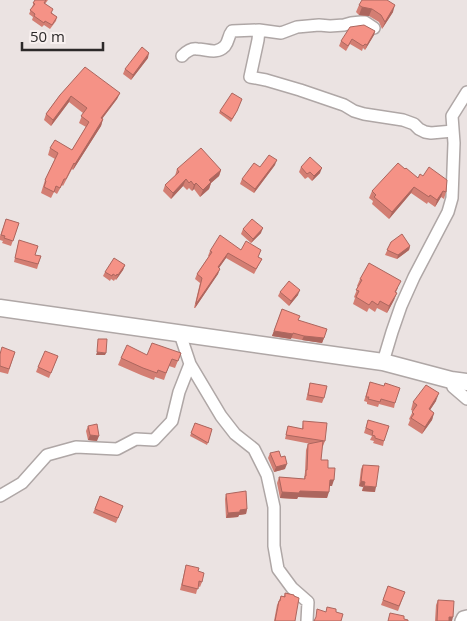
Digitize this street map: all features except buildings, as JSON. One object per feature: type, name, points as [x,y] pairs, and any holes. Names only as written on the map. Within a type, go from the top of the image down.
[{"type":"street","points":[[182,56],[194,49],[213,51],[223,47],[232,31],[259,30],[281,33],[297,27],[344,25],[361,22],[365,22],[374,28]]},
{"type":"street","points":[[259,30],[250,77],[300,90],[364,114],[403,120],[414,124],[425,132],[453,131]]},
{"type":"street","points":[[383,362],[401,306],[448,212],[452,198],[454,143],[452,116],[467,92]]},
{"type":"street","points":[[0,308],[383,362],[459,381]]},
{"type":"street","points":[[180,334],[190,364],[221,416],[235,434],[254,449],[267,475],[274,507],[274,546],[278,569],[292,588],[308,602],[307,621]]},
{"type":"street","points":[[0,496],[22,483],[47,455],[76,447],[117,449],[136,439],[154,440],[172,421],[179,392],[190,364]]},
{"type":"street","points":[[459,381],[453,387],[467,399]]},
{"type":"street","points":[[461,621],[463,617],[467,616]]}]
